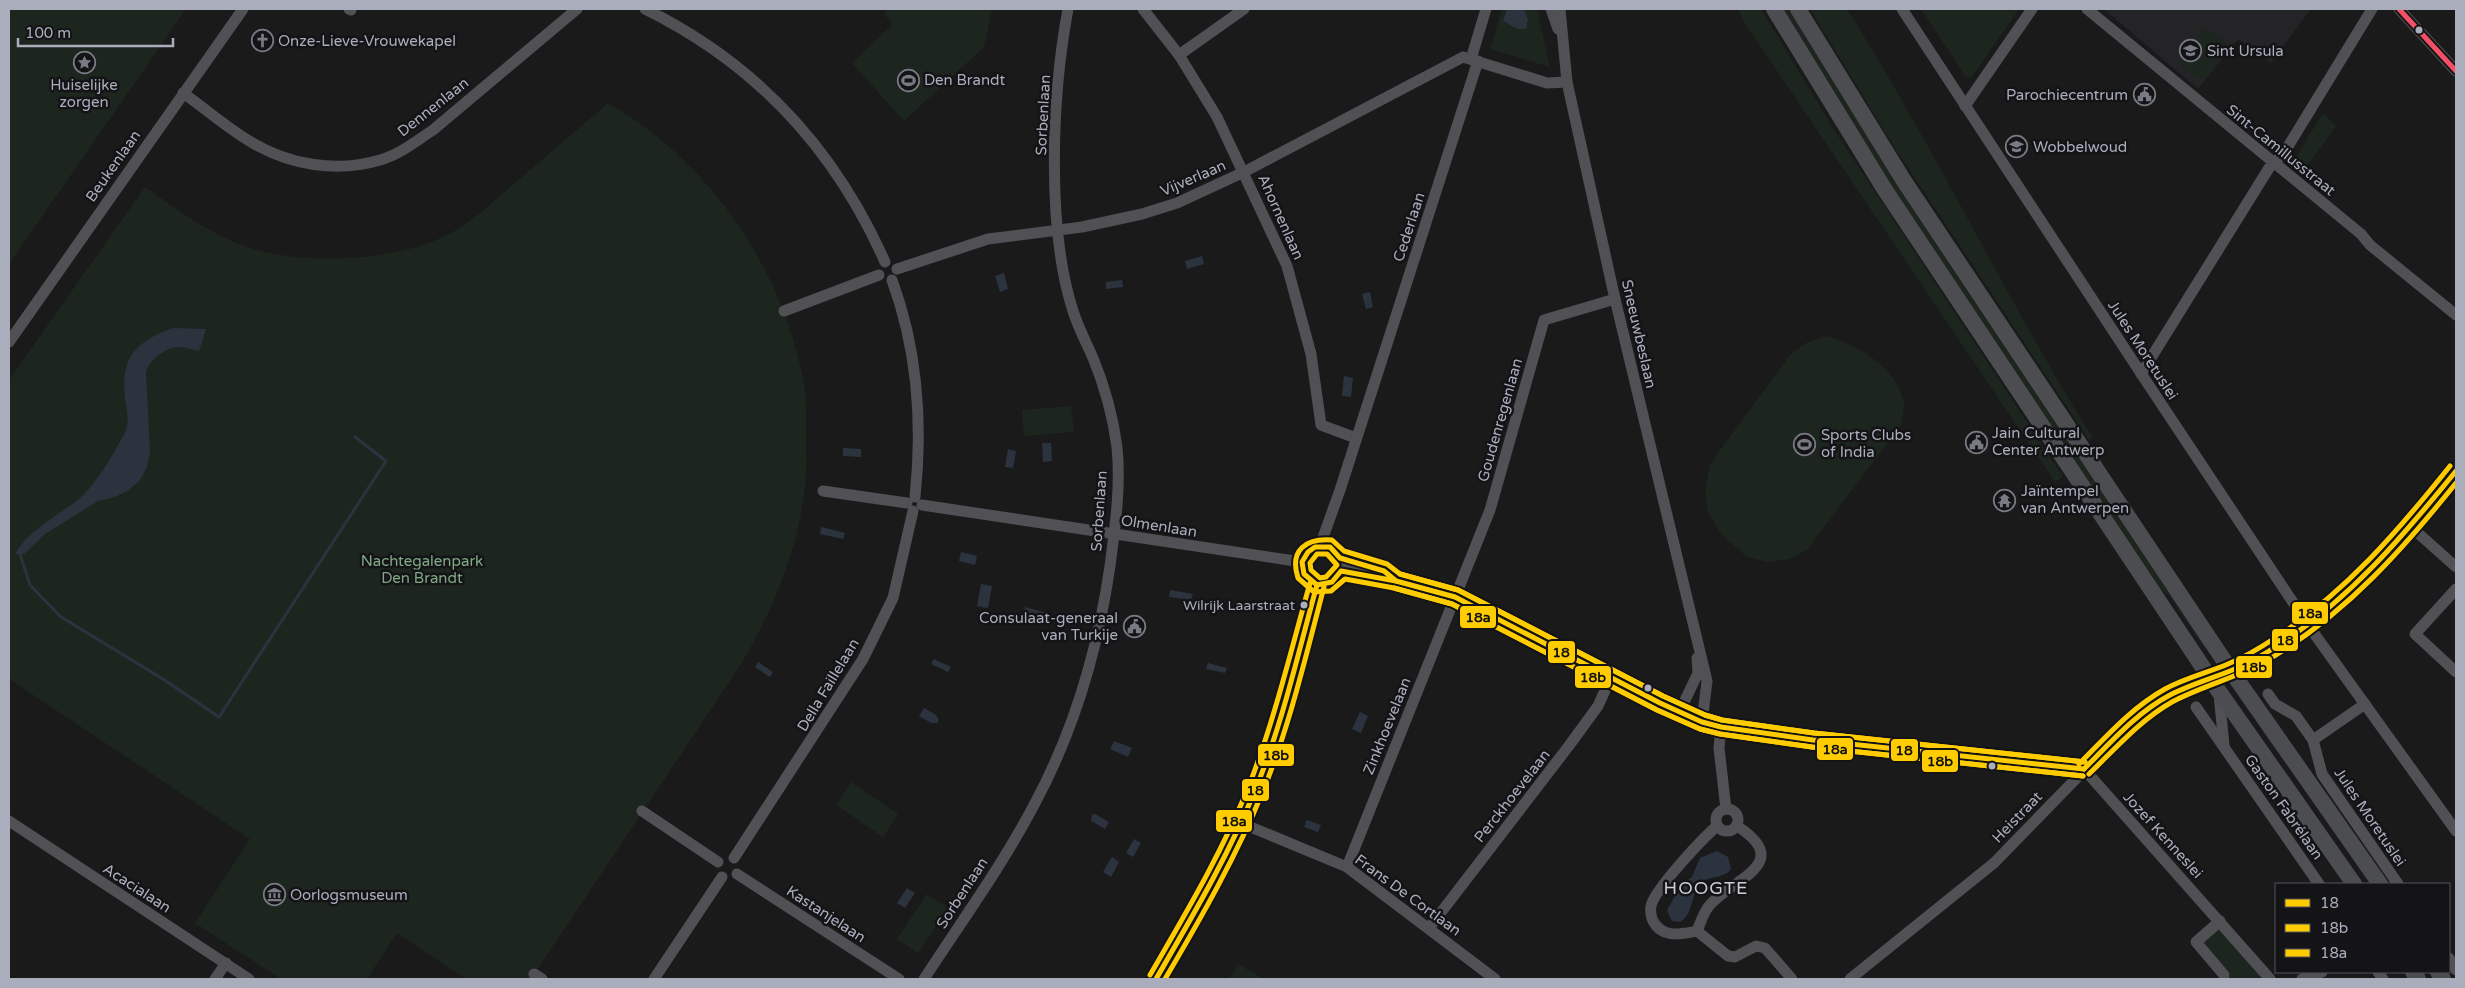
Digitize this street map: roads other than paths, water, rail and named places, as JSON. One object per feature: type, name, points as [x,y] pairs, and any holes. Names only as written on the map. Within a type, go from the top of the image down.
[{"type":"highway","points":[[1774,9],[1884,190],[2214,683],[2353,883]]},
{"type":"highway","points":[[1798,9],[1904,180],[2231,671],[2379,883]]},
{"type":"street","name":"Beukenlaan","points":[[9,342],[243,9]]},
{"type":"street","name":"Dennenlaan","points":[[184,93],[236,132],[274,154],[300,162],[327,167],[380,160],[412,144],[433,130],[577,9]]},
{"type":"street","points":[[645,9],[708,46],[744,71],[790,115],[836,170],[858,206],[885,262]]},
{"type":"street","name":"Sorbenlaan","points":[[924,979],[1016,837],[1035,803],[1064,741],[1079,701],[1099,626],[1114,534],[1118,466],[1110,409],[1103,383],[1073,311],[1065,279],[1059,230],[1055,139],[1060,71],[1068,9]]},
{"type":"street","name":"Ahornenlaan","points":[[1143,9],[1179,55],[1217,117],[1287,266],[1311,354],[1321,425],[1356,438]]},
{"type":"street","points":[[1179,55],[1244,9]]},
{"type":"street","name":"Cederlaan","points":[[1316,547],[1322,543],[1340,490],[1474,60],[1486,9]]},
{"type":"street","name":"Sneeuwbeslaan","points":[[1551,9],[1561,37]]},
{"type":"street","name":"Sneeuwbeslaan","points":[[1560,9],[1561,37],[1567,82],[1615,299],[1707,681],[1702,722]]},
{"type":"street","name":"Jules Moretuslei","points":[[1902,9],[2308,625],[2456,831]]},
{"type":"street","points":[[1965,106],[2032,9]]},
{"type":"street","name":"Sint-Camillusstraat","points":[[2087,9],[2456,315]]},
{"type":"street","points":[[2141,374],[2272,163],[2284,153],[2372,9]]},
{"type":"street","points":[[2399,9],[2456,71]]},
{"type":"street","name":"Vijverlaan","points":[[897,269],[988,239],[1059,230],[1142,214],[1177,203],[1244,172],[1463,57],[1474,60]]},
{"type":"street","points":[[1474,60],[1548,83],[1567,82]]},
{"type":"street","points":[[879,275],[882,279],[892,280],[896,278],[897,269],[892,263],[885,262]]},
{"type":"street","points":[[879,275],[879,270],[885,262]]},
{"type":"street","points":[[784,311],[879,275]]},
{"type":"street","name":"Della Faillelaan","points":[[734,858],[863,659],[893,598],[914,504],[920,435],[917,388],[908,336],[892,280]]},
{"type":"street","name":"Goudenregenlaan","points":[[1455,596],[1490,510],[1544,320],[1615,299]]},
{"type":"street","name":"Heistraat","points":[[1850,979],[1994,863],[2084,768],[2136,717],[2160,701],[2214,683],[2308,625],[2343,596],[2379,562],[2456,471]]},
{"type":"street","name":"Cederlaan","points":[[1330,547],[1327,543],[1340,490]]},
{"type":"street","name":"Olmenlaan","points":[[823,491],[1302,562]]},
{"type":"street","points":[[2410,526],[2456,567]]},
{"type":"street","points":[[1340,558],[1341,571],[1338,577],[1329,584],[1317,585],[1304,574],[1302,562],[1308,552],[1316,547],[1330,547],[1340,558],[1384,571],[1396,580]]},
{"type":"street","points":[[1341,571],[1396,580],[1455,596],[1680,713],[1702,722],[1721,727],[1813,740],[2084,768]]},
{"type":"street","points":[[1156,979],[1241,823],[1285,707],[1317,585]]},
{"type":"street","points":[[2456,589],[2415,634],[2456,672]]},
{"type":"street","name":"Zinkhoevelaan","points":[[1347,867],[1455,596]]},
{"type":"street","name":"Sneeuwbeslaan","points":[[1680,713],[1698,673],[1696,636]]},
{"type":"street","name":"Perckhoevelaan","points":[[1429,928],[1568,748],[1598,706],[1611,677]]},
{"type":"street","name":"Gaston Fabrélaan","points":[[2214,683],[2224,748]]},
{"type":"street","points":[[2268,694],[2275,704],[2296,716],[2313,740],[2365,704]]},
{"type":"street","name":"Gaston Fabrélaan","points":[[2196,707],[2318,883]]},
{"type":"street","points":[[1721,727],[1719,748],[1726,809]]},
{"type":"street","name":"Jules Moretuslei","points":[[2313,740],[2322,774],[2397,883]]},
{"type":"street","name":"Jozef Kenneslei","points":[[2084,768],[2270,979]]},
{"type":"street","points":[[1726,809],[1736,814],[1737,826]]},
{"type":"street","points":[[1726,809],[1717,815],[1717,826],[1668,880],[1650,906],[1651,917],[1656,926],[1664,933],[1676,935],[1697,931],[1728,956],[1735,957],[1756,946],[1765,948],[1792,979]]},
{"type":"street","points":[[642,812],[718,862]]},
{"type":"street","name":"Acacialaan","points":[[9,821],[249,979]]},
{"type":"street","name":"Frans De Cortlaan","points":[[1241,823],[1347,867],[1429,928],[1482,975],[1495,979]]},
{"type":"street","points":[[1717,826],[1727,831],[1737,826]]},
{"type":"street","points":[[1697,931],[1710,905],[1741,881],[1760,863],[1761,856],[1755,842],[1748,833],[1737,826]]},
{"type":"street","points":[[725,857],[734,858],[739,865],[737,874],[730,879],[722,877],[717,869],[718,862],[725,857]]},
{"type":"street","name":"Kastanjelaan","points":[[737,874],[899,979]]},
{"type":"street","points":[[654,979],[722,877]]},
{"type":"street","points":[[2220,921],[2196,942],[2224,974]]},
{"type":"street","points":[[215,979],[226,963]]},
{"type":"street","points":[[2302,979],[2319,973]]},
{"type":"waterway","points":[[20,554],[30,585],[61,617],[163,679],[219,717],[386,461],[355,437]]},
{"type":"place","name":"Onze-Lieve-Vrouwekapel","points":[[262,41]]},
{"type":"place","name":"Sint Ursula","points":[[2191,51]]},
{"type":"place","name":"Huiselijke zorgen","points":[[84,62]]},
{"type":"place","name":"Den Brandt","points":[[908,80]]},
{"type":"place","name":"Parochiecentrum","points":[[2144,95]]},
{"type":"place","name":"Wobbelwoud","points":[[2017,147]]},
{"type":"place","name":"Jain Cultural Center Antwerp","points":[[1976,442]]},
{"type":"place","name":"Sports Clubs of India","points":[[1805,444]]},
{"type":"place","name":"Jaïntempel van Antwerpen","points":[[2005,500]]},
{"type":"place","name":"Wilrijk Laarstraat","points":[[1304,605]]},
{"type":"place","name":"Consulaat-generaal van Turkije","points":[[1134,627]]},
{"type":"place","name":"Oorlogsmuseum","points":[[274,895]]},
{"type":"district","name":"HOOGTE","points":[[1706,888]]},
{"type":"park label","name":"Nachtegalenpark Den Brandt","points":[[422,570]]}]
